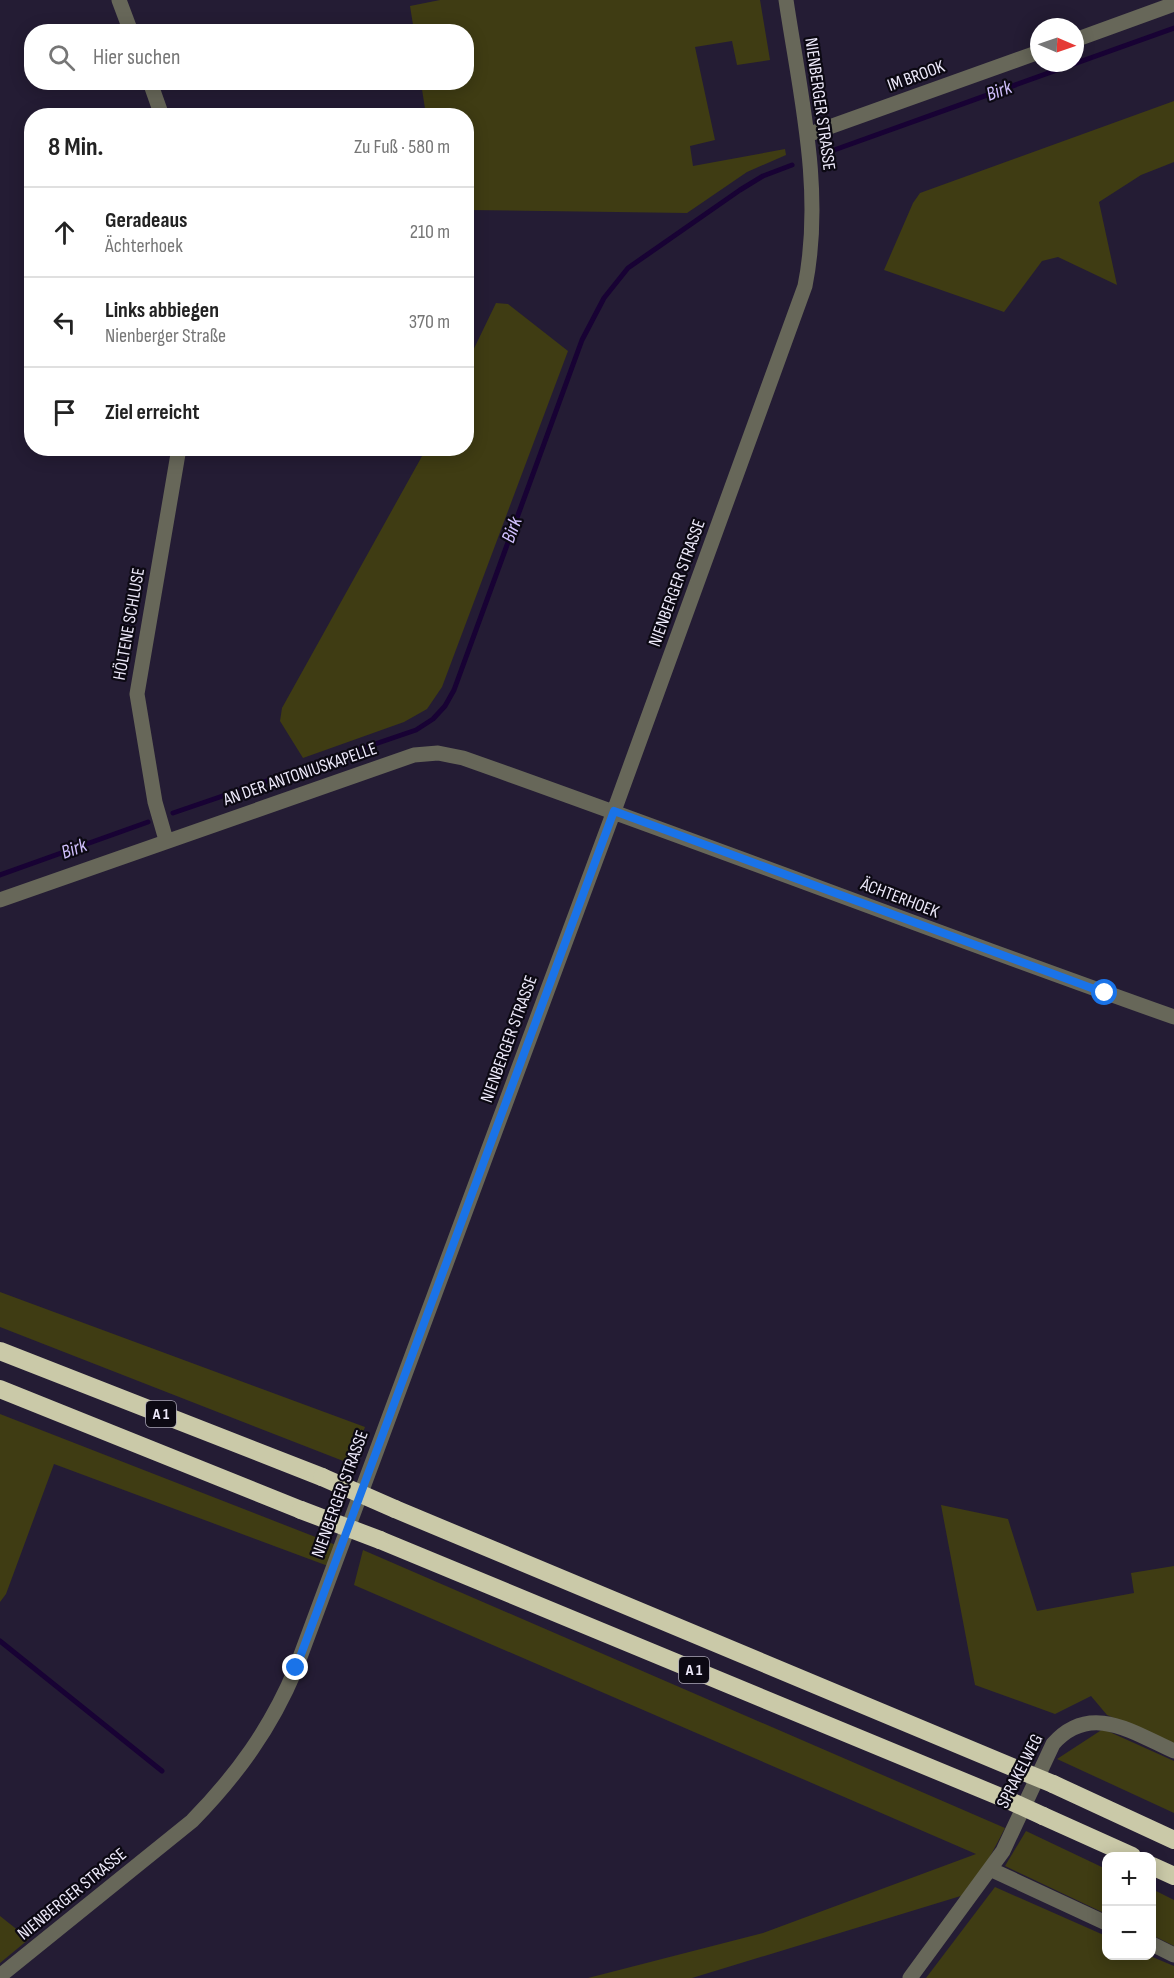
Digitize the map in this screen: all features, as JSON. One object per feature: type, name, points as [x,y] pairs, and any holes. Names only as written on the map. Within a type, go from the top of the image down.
[{"type":"highway","name":"A 1","points":[[0,1351],[322,1477],[1053,1784],[1174,1840]]},
{"type":"highway","name":"A 1","points":[[0,1389],[380,1540],[1008,1800],[1121,1852]]},
{"type":"highway","points":[[1156,1868],[1174,1876]]},
{"type":"street","points":[[119,0],[127,24]]},
{"type":"street","name":"NIENBERGER STRASSE","points":[[0,1976],[192,1821],[238,1771],[268,1727],[300,1657],[806,286],[812,255],[813,209],[807,135],[786,0]]},
{"type":"street","points":[[1084,37],[1174,4]]},
{"type":"street","name":"IM BROOK","points":[[807,135],[1030,55]]},
{"type":"street","points":[[153,90],[159,108]]},
{"type":"street","name":"HÖLTENE SCHLUSE","points":[[164,835],[154,802],[137,694],[178,456]]},
{"type":"street","name":"AN DER ANTONIUSKAPELLE","points":[[0,900],[164,835],[414,755],[438,753],[463,758],[614,811]]},
{"type":"street","name":"ÄCHTERHOEK","points":[[614,811],[995,954],[1174,1017]]},
{"type":"street","name":"SPRAKELWEG","points":[[910,1978],[992,1870],[1053,1744],[1062,1733],[1089,1722],[1106,1723],[1174,1751]]},
{"type":"street","points":[[992,1870],[1102,1921]]},
{"type":"street","points":[[1156,1946],[1174,1955]]},
{"type":"shaded area","points":[[440,0],[760,0],[770,60],[737,65],[732,41],[695,47],[715,140],[690,146],[693,166],[785,149],[786,155],[747,172],[687,213],[474,210],[474,108],[425,108],[422,90],[474,90],[474,24],[413,24],[410,6]]},
{"type":"shaded area","points":[[1174,101],[1174,162],[1141,175],[1099,202],[1117,285],[1058,257],[1042,261],[1004,312],[884,270],[913,203],[920,193]]},
{"type":"shaded area","points":[[496,303],[508,304],[568,351],[442,687],[427,709],[404,722],[303,758],[280,721],[282,708],[422,456],[474,456],[474,349]]},
{"type":"shaded area","points":[[0,1292],[365,1427],[351,1464],[0,1327]]},
{"type":"shaded area","points":[[0,1414],[336,1545],[328,1566],[54,1464],[6,1594],[0,1602]]},
{"type":"shaded area","points":[[941,1505],[1008,1519],[1037,1611],[1134,1593],[1131,1573],[1174,1566],[1174,1744],[1107,1715],[1091,1696],[1055,1714],[975,1685]]},
{"type":"shaded area","points":[[363,1550],[1005,1828],[984,1868],[964,1895],[692,1978],[588,1978],[763,1933],[976,1854],[354,1585]]},
{"type":"shaded area","points":[[1103,1729],[1174,1761],[1174,1813],[1057,1759]]},
{"type":"shaded area","points":[[1026,1831],[1102,1867],[1102,1912],[1005,1866]]},
{"type":"shaded area","points":[[995,1887],[1102,1934],[1102,1960],[1156,1958],[1174,1966],[1174,1978],[926,1978]]},
{"type":"shaded area","points":[[1156,1891],[1174,1900],[1174,1946],[1156,1937]]},
{"type":"shaded area","points":[[0,1916],[29,1939],[0,1963]]},
{"type":"waterway","name":"Birk","points":[[823,154],[1174,28]]},
{"type":"waterway","name":"Birk","points":[[173,813],[416,730],[433,719],[445,706],[454,690],[582,340],[604,298],[628,268],[740,190],[763,176],[792,165]]},
{"type":"waterway","name":"Birk","points":[[0,875],[148,822]]},
{"type":"waterway","points":[[0,1641],[162,1771]]},
{"type":"route","points":[[296,1668],[614,811],[1105,993]]}]
